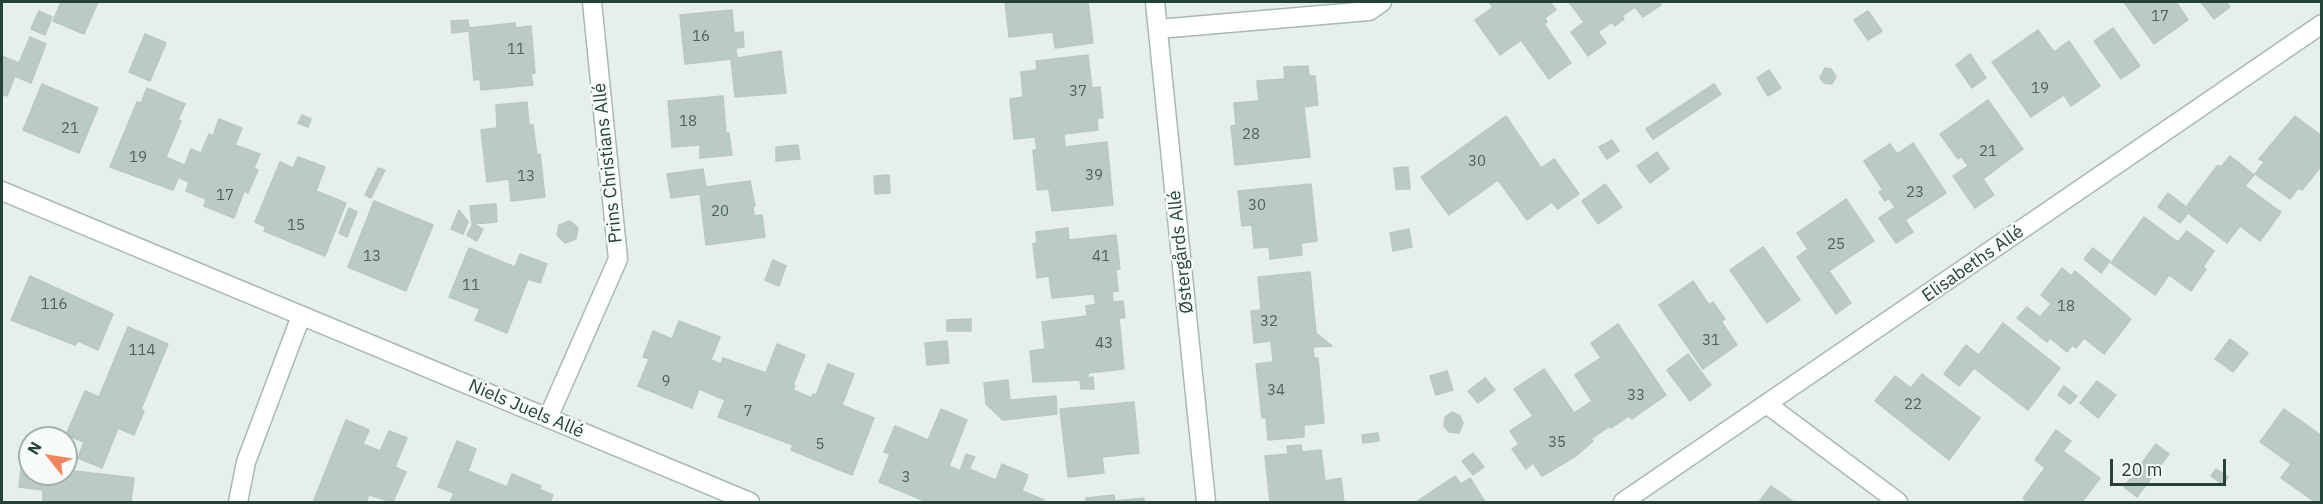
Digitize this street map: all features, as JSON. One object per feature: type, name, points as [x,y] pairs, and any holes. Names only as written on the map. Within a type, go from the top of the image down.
[{"type":"street","name":"Prins Christians Allé","points":[[548,418],[618,259],[592,2]]},
{"type":"street","name":"Østergårds Allé","points":[[1155,2],[1206,502]]},
{"type":"street","points":[[1158,29],[1369,11],[1382,2]]},
{"type":"street","name":"Elisabeths Allé","points":[[1623,502],[2322,24]]},
{"type":"street","name":"Niels Juels Allé","points":[[2,191],[750,502]]},
{"type":"street","points":[[237,502],[246,462],[301,316]]},
{"type":"street","points":[[1768,405],[1898,502]]},
{"type":"building","points":[[61,2],[98,2],[84,34],[53,21]]},
{"type":"building","points":[[1005,2],[1088,2],[1093,43],[1055,48],[1053,32],[1009,37]]},
{"type":"building","points":[[1489,2],[1550,2],[1556,10],[1545,18],[1547,22],[1544,24],[1571,63],[1549,79],[1521,40],[1500,55],[1475,20],[1493,7]]},
{"type":"building","points":[[1569,2],[1659,2],[1661,5],[1643,17],[1635,7],[1622,16],[1624,19],[1615,26],[1612,22],[1598,32],[1606,43],[1588,56],[1571,32],[1584,22]]},
{"type":"building","points":[[2124,2],[2176,2],[2188,20],[2154,44]]},
{"type":"building","points":[[2201,2],[2226,2],[2230,7],[2214,19]]},
{"type":"building","points":[[732,10],[734,33],[743,32],[744,47],[736,48],[737,58],[781,51],[786,93],[735,97],[731,59],[685,64],[680,15]]},
{"type":"building","points":[[39,11],[52,17],[45,35],[31,29]]},
{"type":"building","points":[[1868,11],[1882,31],[1868,40],[1854,20]]},
{"type":"building","points":[[468,20],[469,28],[515,23],[516,28],[531,26],[535,73],[531,74],[533,85],[481,90],[480,79],[474,80],[469,31],[452,33],[451,21]]},
{"type":"building","points":[[2113,28],[2140,66],[2121,79],[2094,41]]},
{"type":"building","points":[[2038,30],[2054,52],[2069,41],[2100,86],[2071,106],[2064,95],[2031,117],[1992,62]]},
{"type":"building","points":[[145,34],[166,43],[150,81],[129,72]]},
{"type":"building","points":[[30,37],[46,44],[31,83],[15,76],[7,96],[2,94],[2,56],[19,63]]},
{"type":"building","points":[[1970,54],[1986,78],[1972,88],[1956,65]]},
{"type":"building","points":[[1088,55],[1092,88],[1100,87],[1103,118],[1097,118],[1098,130],[1064,134],[1065,147],[1107,142],[1113,205],[1052,211],[1049,189],[1037,190],[1033,150],[1037,150],[1035,137],[1014,139],[1010,99],[1023,97],[1021,72],[1037,70],[1036,61]]},
{"type":"building","points":[[1308,66],[1309,76],[1315,76],[1318,105],[1304,107],[1310,157],[1235,165],[1231,126],[1236,125],[1234,103],[1259,101],[1257,81],[1285,79],[1284,67]]},
{"type":"building","points":[[1825,68],[1831,69],[1836,77],[1832,84],[1824,83],[1820,78]]},
{"type":"building","points":[[1769,70],[1781,88],[1768,96],[1757,78]]},
{"type":"building","points":[[42,84],[98,108],[79,153],[23,130]]},
{"type":"building","points":[[1714,84],[1721,94],[1653,139],[1646,129]]},
{"type":"building","points":[[147,88],[185,104],[178,120],[181,121],[166,157],[184,165],[173,190],[110,167],[137,102],[141,103]]},
{"type":"building","points":[[723,96],[726,133],[729,133],[732,155],[700,158],[700,145],[672,147],[668,101]]},
{"type":"building","points":[[1988,100],[2023,149],[1983,179],[1994,195],[1975,208],[1953,176],[1968,166],[1961,156],[1958,159],[1940,134]]},
{"type":"building","points":[[527,102],[529,125],[533,125],[537,155],[540,154],[545,197],[511,201],[509,179],[487,182],[481,130],[497,128],[496,105]]},
{"type":"building","points":[[302,115],[311,119],[308,127],[298,123]]},
{"type":"building","points":[[1506,116],[1541,168],[1554,159],[1579,194],[1558,209],[1552,202],[1527,220],[1498,180],[1449,215],[1421,177]]},
{"type":"building","points":[[2295,116],[2322,136],[2322,165],[2302,190],[2298,188],[2290,199],[2255,174],[2264,162],[2259,159]]},
{"type":"building","points":[[219,119],[242,128],[235,145],[260,154],[254,168],[258,170],[248,193],[244,191],[234,218],[204,206],[206,199],[186,191],[189,182],[180,178],[191,149],[201,153],[209,134],[213,136]]},
{"type":"building","points":[[1612,140],[1619,151],[1607,159],[1599,147]]},
{"type":"building","points":[[1913,143],[1946,193],[1905,220],[1913,232],[1896,243],[1879,218],[1895,207],[1889,198],[1885,201],[1879,192],[1883,190],[1864,161],[1890,144],[1897,154]]},
{"type":"building","points":[[798,145],[800,159],[776,161],[776,147]]},
{"type":"building","points":[[1657,152],[1669,169],[1650,183],[1637,166]]},
{"type":"building","points":[[2230,156],[2254,175],[2245,186],[2281,212],[2260,241],[2240,226],[2227,243],[2188,213],[2180,223],[2158,207],[2168,193],[2186,207],[2218,165],[2221,167]]},
{"type":"building","points":[[298,157],[325,167],[316,191],[346,203],[325,256],[264,231],[266,227],[255,222],[280,162],[293,168]]},
{"type":"building","points":[[1408,167],[1410,189],[1396,189],[1394,168]]},
{"type":"building","points":[[378,168],[385,170],[371,198],[365,195]]},
{"type":"building","points":[[703,169],[706,187],[750,181],[755,206],[753,207],[754,216],[762,215],[765,237],[706,245],[700,194],[671,198],[667,174]]},
{"type":"building","points":[[889,175],[890,193],[875,194],[874,176]]},
{"type":"building","points":[[1311,184],[1317,241],[1301,243],[1302,255],[1270,259],[1269,247],[1254,248],[1252,225],[1242,226],[1238,191]]},
{"type":"building","points":[[1605,184],[1622,207],[1598,224],[1582,201]]},
{"type":"building","points":[[1846,199],[1874,241],[1829,271],[1851,303],[1836,314],[1797,257],[1808,249],[1797,233]]},
{"type":"building","points":[[374,201],[433,225],[406,291],[348,267]]},
{"type":"building","points":[[496,204],[497,222],[472,224],[470,206]]},
{"type":"building","points":[[349,208],[357,212],[347,237],[339,233]]},
{"type":"building","points":[[459,210],[468,222],[463,234],[451,229]]},
{"type":"building","points":[[2144,217],[2178,242],[2187,231],[2214,251],[2203,267],[2206,269],[2191,291],[2169,275],[2155,295],[2111,263]]},
{"type":"building","points":[[570,221],[578,228],[576,239],[565,243],[557,235],[559,225]]},
{"type":"building","points":[[473,224],[483,229],[477,241],[467,235]]},
{"type":"building","points":[[1068,228],[1069,240],[1116,235],[1120,269],[1116,269],[1118,291],[1112,292],[1113,302],[1123,301],[1125,318],[1119,318],[1124,369],[1088,373],[1088,378],[1093,377],[1094,389],[1081,389],[1080,380],[1033,382],[1030,351],[1045,349],[1042,322],[1087,316],[1086,306],[1096,304],[1094,294],[1052,298],[1049,276],[1037,278],[1033,244],[1037,243],[1036,232]]},
{"type":"building","points":[[1409,229],[1412,247],[1393,251],[1390,233]]},
{"type":"building","points":[[1763,247],[1800,300],[1767,323],[1730,270]]},
{"type":"building","points":[[469,248],[515,267],[520,254],[547,264],[540,283],[528,279],[507,333],[475,320],[480,309],[449,297]]},
{"type":"building","points":[[2093,248],[2110,261],[2101,273],[2084,259]]},
{"type":"building","points":[[773,260],[786,266],[779,286],[765,280]]},
{"type":"building","points":[[2062,268],[2071,276],[2075,271],[2131,319],[2104,354],[2084,338],[2076,348],[2072,345],[2067,352],[2050,338],[2047,342],[2017,318],[2027,307],[2040,317],[2051,304],[2041,295]]},
{"type":"building","points":[[1310,272],[1316,333],[1332,346],[1313,347],[1314,358],[1318,358],[1324,423],[1304,425],[1304,437],[1268,440],[1266,417],[1262,418],[1256,364],[1273,362],[1271,341],[1254,343],[1251,311],[1261,310],[1258,277]]},
{"type":"building","points":[[30,276],[113,314],[98,350],[78,341],[75,345],[11,320]]},
{"type":"building","points":[[1693,281],[1709,305],[1713,302],[1725,319],[1721,321],[1737,345],[1703,369],[1659,305]]},
{"type":"building","points":[[971,319],[971,331],[947,331],[947,320]]},
{"type":"building","points":[[679,321],[720,337],[711,360],[721,364],[723,358],[766,373],[777,344],[805,355],[793,390],[812,398],[813,394],[816,395],[828,364],[854,374],[842,405],[874,418],[852,475],[791,450],[793,445],[718,417],[725,400],[699,389],[692,408],[638,386],[649,359],[643,357],[653,331],[672,339]]},
{"type":"building","points":[[2003,323],[2060,368],[2028,410],[1974,368],[1959,386],[1944,374],[1966,345],[1979,355]]},
{"type":"building","points":[[1618,324],[1666,395],[1632,419],[1629,416],[1611,428],[1610,426],[1591,439],[1593,441],[1576,456],[1542,476],[1533,463],[1526,469],[1512,449],[1519,444],[1510,431],[1533,416],[1514,389],[1544,369],[1574,413],[1592,401],[1575,375],[1601,358],[1591,343]]},
{"type":"building","points":[[128,327],[168,344],[141,409],[144,411],[134,435],[118,428],[102,468],[78,458],[84,442],[78,440],[78,426],[70,426],[85,391],[99,397]]},
{"type":"building","points":[[2230,339],[2248,353],[2233,372],[2215,359]]},
{"type":"building","points":[[947,341],[949,363],[927,365],[925,343]]},
{"type":"building","points":[[1688,354],[1711,385],[1690,401],[1667,370]]},
{"type":"building","points":[[1447,371],[1453,390],[1436,395],[1430,376]]},
{"type":"building","points":[[1922,374],[1980,418],[1949,460],[1875,401],[1895,376],[1911,388]]},
{"type":"building","points":[[1485,378],[1495,390],[1478,403],[1468,391]]},
{"type":"building","points":[[1008,380],[1010,400],[1056,396],[1057,414],[1003,420],[986,404],[984,383]]},
{"type":"building","points":[[2097,381],[2116,395],[2098,418],[2080,403]]},
{"type":"building","points":[[2064,386],[2077,396],[2070,404],[2058,395]]},
{"type":"building","points":[[1134,402],[1139,453],[1102,457],[1104,473],[1068,477],[1060,409]]},
{"type":"building","points":[[941,409],[967,420],[949,466],[960,471],[966,454],[975,457],[969,469],[996,480],[1002,464],[1028,475],[1022,491],[1044,500],[1043,502],[942,502],[935,500],[927,502],[879,482],[890,454],[884,452],[895,426],[928,440]]},
{"type":"building","points":[[2284,409],[2322,436],[2322,502],[2315,502],[2281,478],[2291,464],[2260,442]]},
{"type":"building","points":[[1452,412],[1460,416],[1463,423],[1459,433],[1449,432],[1444,426],[1445,417]]},
{"type":"building","points":[[346,420],[369,430],[363,444],[380,451],[389,431],[407,438],[395,467],[406,472],[393,502],[369,495],[366,502],[314,500]]},
{"type":"building","points":[[2056,430],[2071,441],[2063,451],[2100,478],[2082,502],[2028,502],[2023,498],[2045,468],[2035,460]]},
{"type":"building","points":[[1378,433],[1379,441],[1363,443],[1362,435]]},
{"type":"building","points":[[457,441],[476,449],[468,471],[507,487],[512,474],[541,486],[539,489],[553,495],[550,502],[450,502],[454,493],[438,487]]},
{"type":"building","points":[[2156,444],[2169,454],[2137,497],[2124,487]]},
{"type":"building","points":[[1301,445],[1302,452],[1321,450],[1325,481],[1341,478],[1344,502],[1270,502],[1265,456],[1288,454],[1287,446]]},
{"type":"building","points":[[1473,453],[1484,467],[1473,475],[1462,461]]},
{"type":"building","points":[[2216,469],[2228,477],[2223,485],[2211,476]]},
{"type":"building","points":[[78,471],[134,478],[131,502],[43,502],[43,490],[19,487],[78,486]]},
{"type":"building","points":[[1455,476],[1461,484],[1470,478],[1485,502],[1416,502]]},
{"type":"building","points":[[1771,486],[1794,502],[1759,502]]},
{"type":"building","points":[[1114,495],[1115,501],[1144,498],[1144,502],[1086,502],[1086,498]]}]
